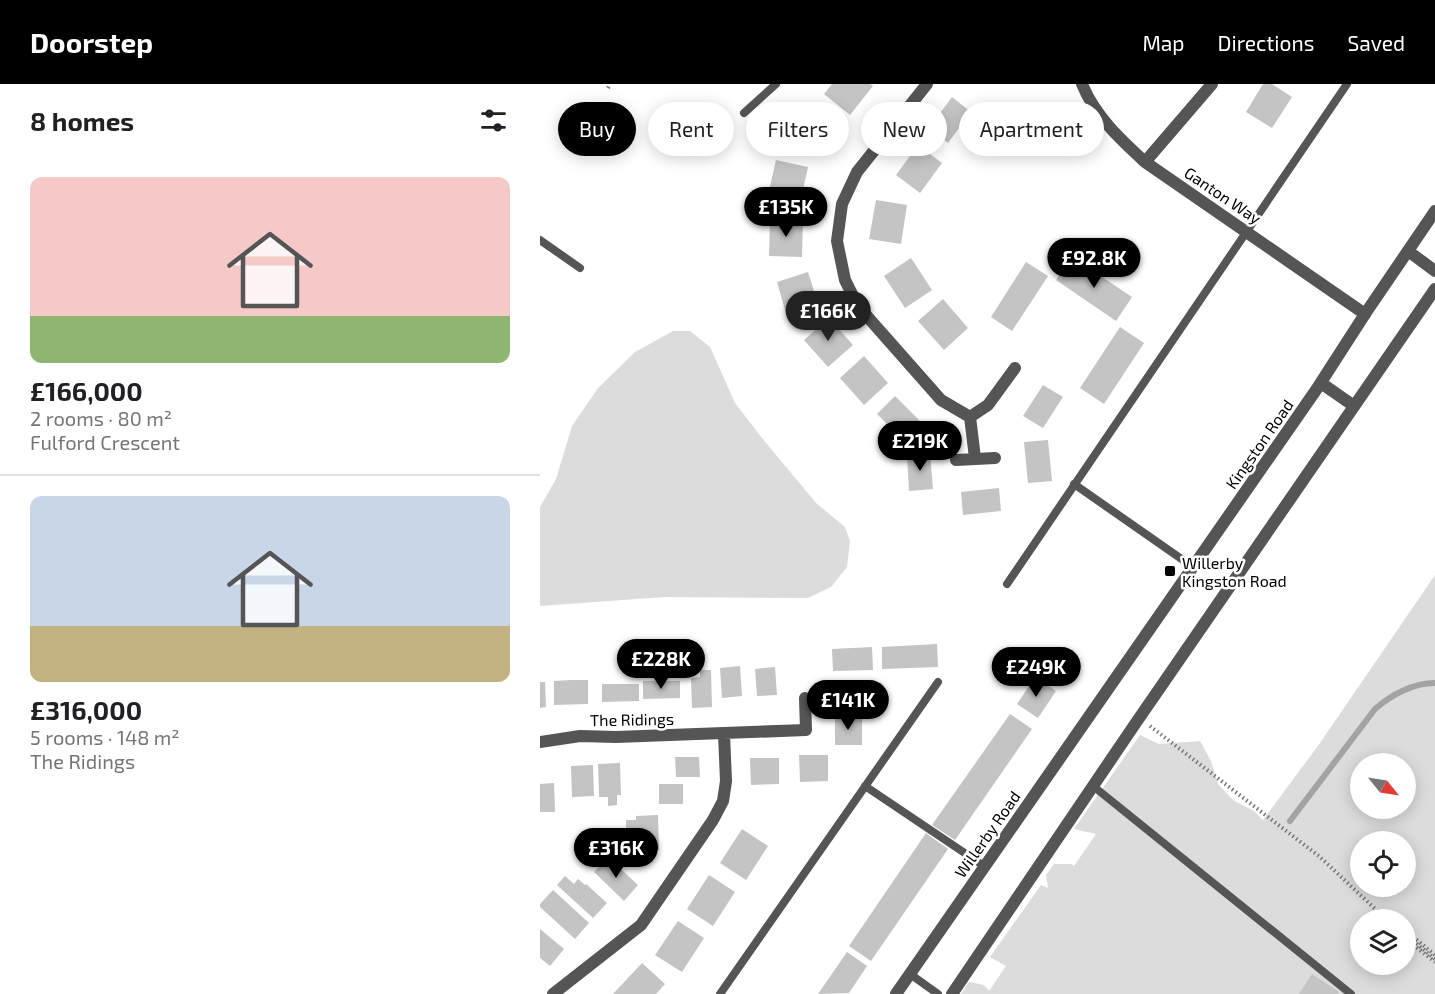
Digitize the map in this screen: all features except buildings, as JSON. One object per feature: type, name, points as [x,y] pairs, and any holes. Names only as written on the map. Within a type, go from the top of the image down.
[{"type":"street","points":[[927,84],[857,172],[842,204],[837,241],[845,280],[858,306],[941,400],[970,417]]},
{"type":"street","name":"Ganton Way","points":[[1082,84],[1086,94],[1112,132],[1145,162],[1365,314]]},
{"type":"street","points":[[1145,162],[1212,84]]},
{"type":"street","name":"Kingston Road","points":[[1105,693],[1321,383],[1435,211]]},
{"type":"street","points":[[1408,251],[1435,271]]},
{"type":"street","points":[[952,994],[1435,289]]},
{"type":"street","points":[[970,417],[988,405],[1015,368]]},
{"type":"street","points":[[1321,383],[1354,406]]},
{"type":"street","points":[[970,417],[975,458]]},
{"type":"street","points":[[956,459],[995,458]]},
{"type":"street","name":"Willerby Road","points":[[896,994],[1105,693]]},
{"type":"street","name":"The Ridings","points":[[540,742],[580,736],[724,734],[806,730],[805,698]]},
{"type":"street","points":[[553,994],[641,925],[713,820],[723,801],[726,782],[724,734]]},
{"type":"lane","points":[[744,113],[776,84]]},
{"type":"lane","points":[[1007,584],[1347,84]]},
{"type":"lane","points":[[540,240],[580,268]]},
{"type":"lane","points":[[1074,484],[1193,567]]},
{"type":"lane","points":[[720,994],[938,682]]},
{"type":"lane","points":[[865,786],[984,866]]},
{"type":"lane","points":[[1093,786],[1351,994]]},
{"type":"lane","points":[[910,974],[938,994]]},
{"type":"path","points":[[1136,723],[1320,857],[1378,909]]},
{"type":"path","points":[[1416,943],[1435,959]]},
{"type":"shaded area","points":[[673,331],[690,331],[710,347],[735,403],[816,503],[845,527],[850,541],[847,567],[831,587],[808,598],[665,597],[540,606],[540,507],[556,479],[572,426],[598,388],[635,352]]},
{"type":"shaded area","points":[[1435,575],[1435,994],[961,994],[969,982],[984,985],[989,991],[1006,966],[990,957],[1041,885],[1048,888],[1046,875],[1054,864],[1074,866],[1096,834],[1074,829],[1140,735],[1159,744],[1200,741],[1211,761],[1218,784],[1233,800],[1254,811],[1263,820],[1320,743]]},
{"type":"waterway","points":[[1290,821],[1375,709],[1403,691],[1419,685],[1435,683]]},
{"type":"place","name":"Willerby Kingston Road","points":[[1170,571]]}]
